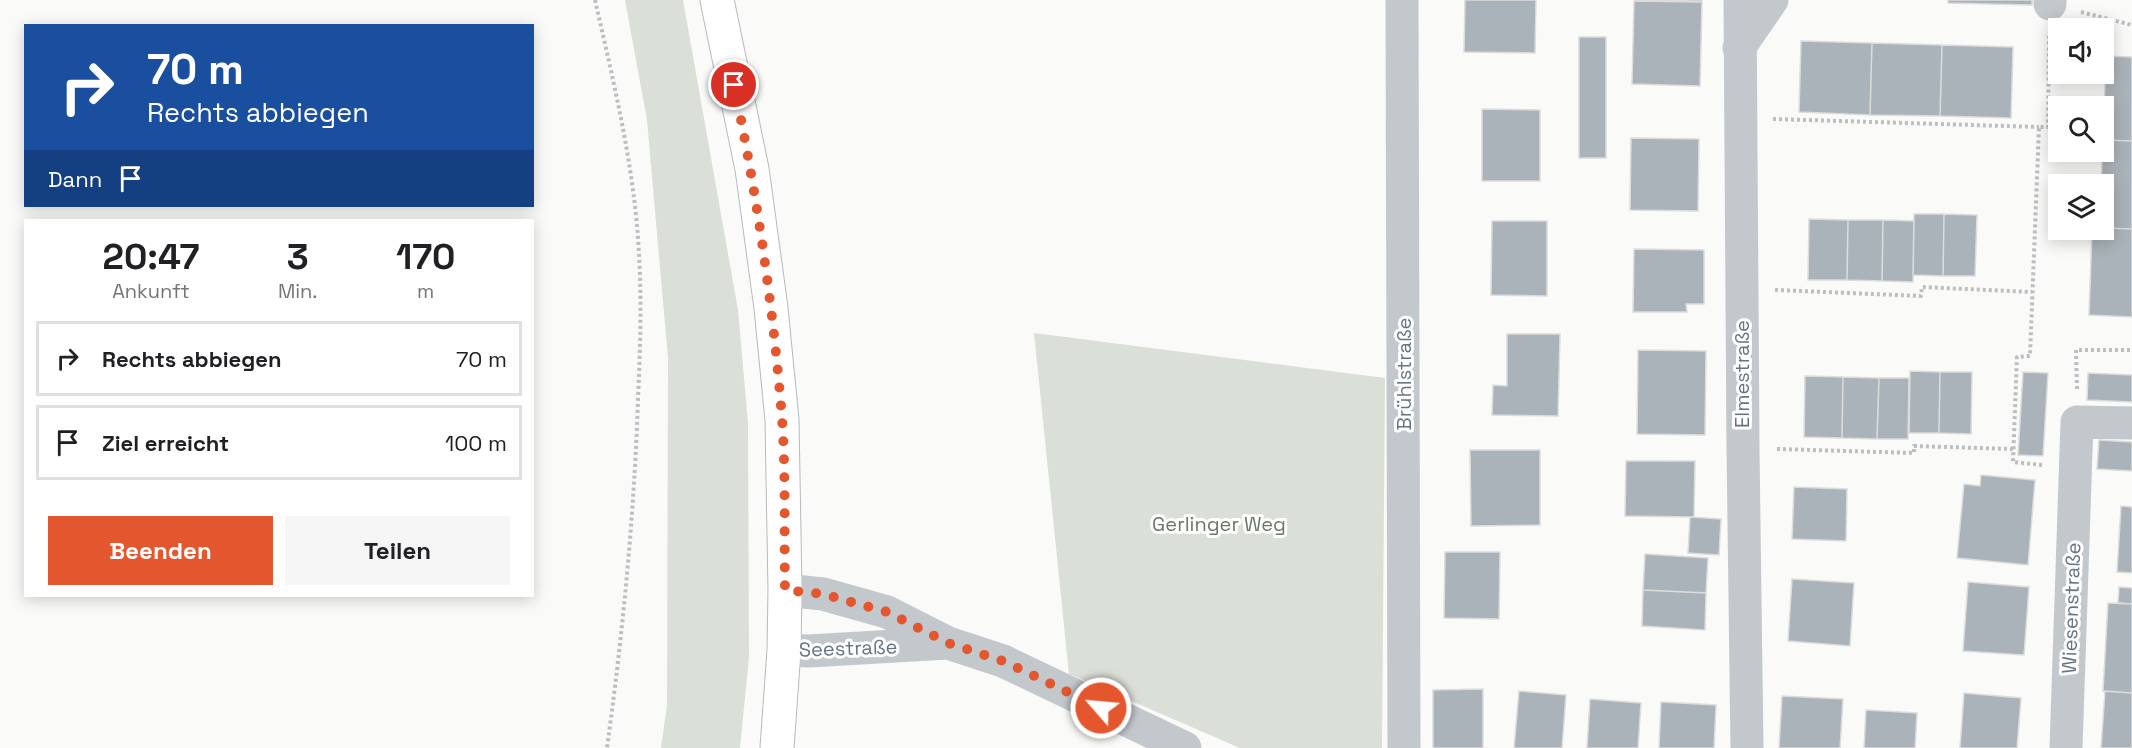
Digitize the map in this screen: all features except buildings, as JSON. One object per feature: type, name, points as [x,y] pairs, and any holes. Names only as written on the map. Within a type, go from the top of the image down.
[{"type":"main road","points":[[717,0],[752,169],[771,308],[782,420],[785,590],[784,650],[777,748]]},
{"type":"street","name":"Brühlstraße","points":[[1402,0],[1404,748]]},
{"type":"street","name":"Elmestraße","points":[[1740,0],[1747,748]]},
{"type":"street","points":[[1739,48],[1772,0]]},
{"type":"street","points":[[2078,422],[2132,423]]},
{"type":"street","name":"Wiesenstraße","points":[[2066,748],[2078,422]]},
{"type":"street","name":"Seestraße","points":[[785,590],[823,594],[887,612],[948,643],[1003,661],[1185,748]]},
{"type":"street","name":"Seestraße","points":[[784,650],[809,651],[948,643]]},
{"type":"path","points":[[595,0],[634,195],[639,255],[640,358],[632,530],[607,748]]},
{"type":"path","points":[[1740,118],[2048,127],[2050,2],[2132,25]]},
{"type":"path","points":[[2039,127],[2030,356],[2017,357],[2013,462],[2076,469]]},
{"type":"path","points":[[1779,291],[1921,296],[1922,287],[2032,292]]},
{"type":"path","points":[[2078,422],[2076,350],[2132,350]]},
{"type":"path","points":[[1773,449],[1914,453],[1914,446],[2013,449]]},
{"type":"green space","points":[[625,0],[683,0],[738,310],[748,423],[749,657],[740,748],[661,748],[667,705],[668,358],[647,120]]},
{"type":"green space","name":"Gerlinger Weg","points":[[1034,333],[1385,378],[1382,748],[1240,748],[1069,674]]},
{"type":"route","points":[[734,85],[752,169],[771,308],[782,420],[785,590],[823,594],[887,612],[948,643],[1003,661],[1101,708]]}]
